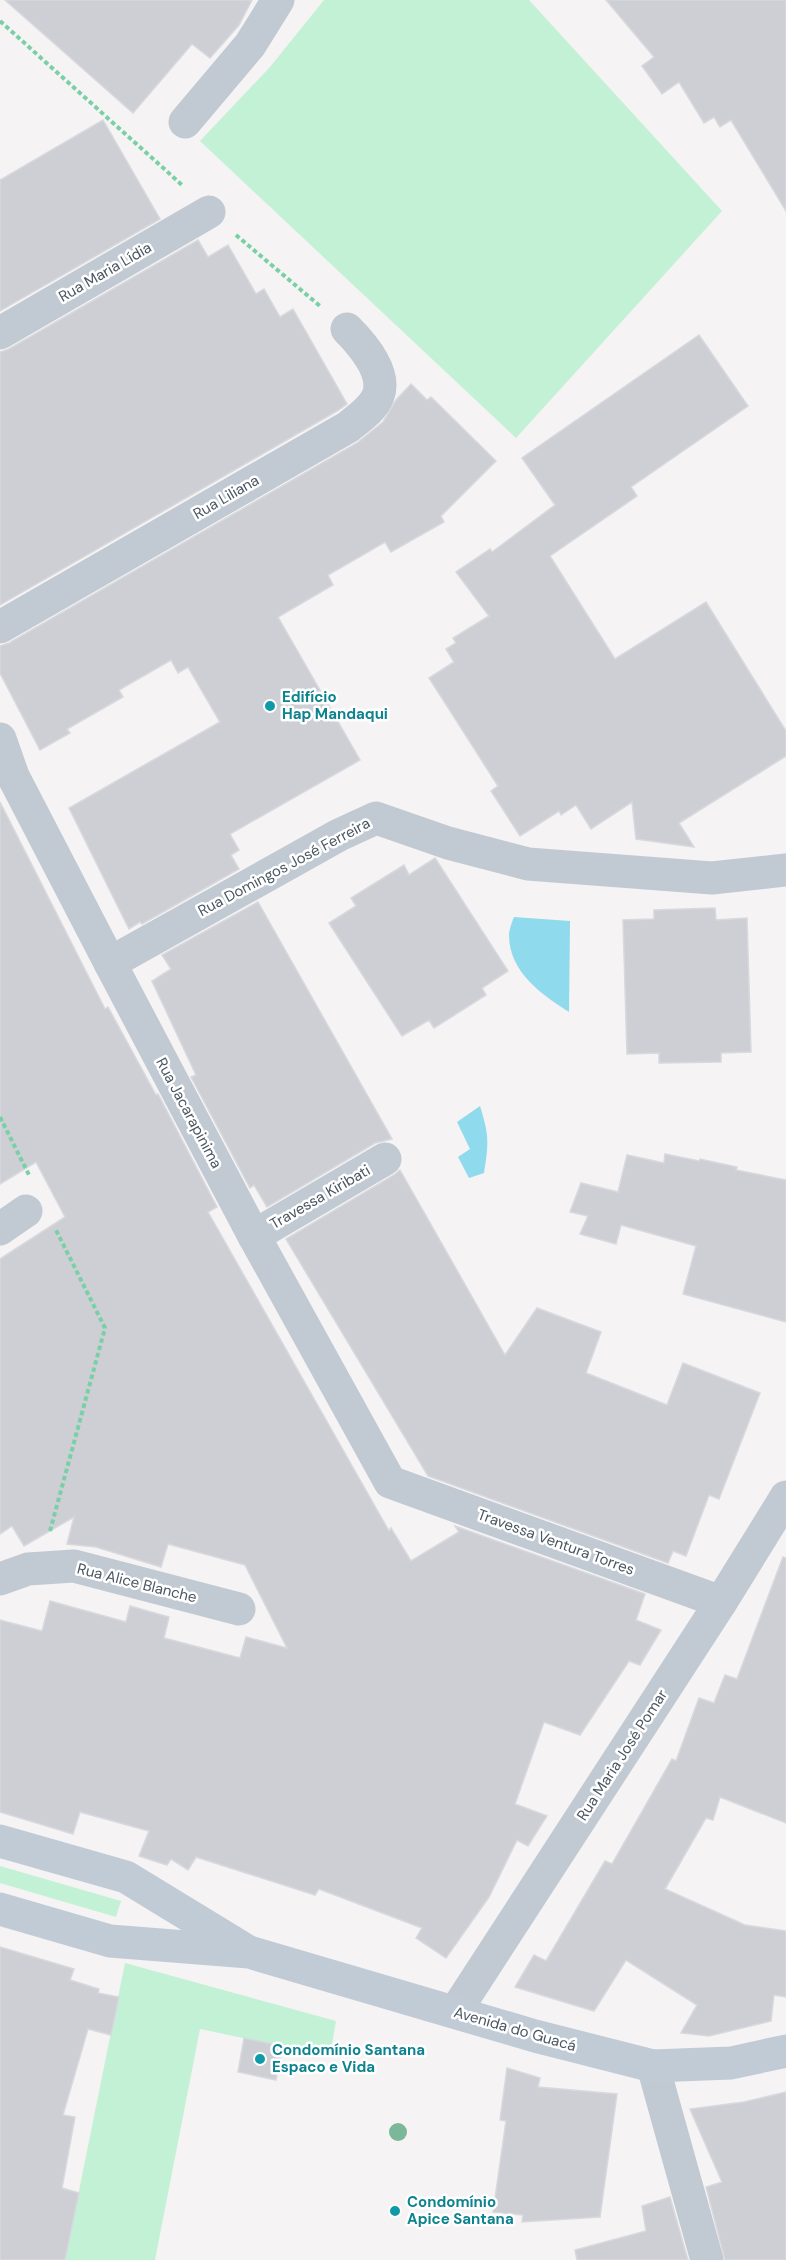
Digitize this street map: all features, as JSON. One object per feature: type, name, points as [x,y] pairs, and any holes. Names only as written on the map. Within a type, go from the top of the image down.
[{"type":"street","points":[[185,122],[250,45],[278,0]]},
{"type":"street","name":"Rua Maria Lídia","points":[[0,333],[209,212]]},
{"type":"street","name":"Rua Liliana","points":[[0,627],[348,427],[367,412],[379,395],[378,372],[367,350],[348,329]]},
{"type":"street","name":"Rua Jacarapinima","points":[[0,739],[13,776],[110,963],[254,1236],[390,1482]]},
{"type":"street","name":"Rua Domingos José Ferreira","points":[[110,963],[339,835],[376,818],[448,843],[528,864],[712,878],[786,870]]},
{"type":"street","name":"Travessa Kiribati","points":[[254,1236],[385,1159]]},
{"type":"street","name":"Travessa Ventura Torres","points":[[390,1482],[722,1602]]},
{"type":"street","name":"Rua Maria José Pomar","points":[[455,2012],[722,1602],[786,1497]]},
{"type":"street","name":"Rua Alice Blanche","points":[[0,1579],[18,1572],[39,1568],[74,1566],[239,1609]]},
{"type":"street","name":"Avenida do Guacá","points":[[0,1841],[126,1877],[249,1952]]},
{"type":"street","name":"Avenida do Guacá","points":[[0,1909],[110,1941],[249,1952],[536,2036],[652,2066],[731,2062],[786,2051]]},
{"type":"street","points":[[652,2066],[707,2260]]},
{"type":"path","points":[[0,21],[166,170],[209,212],[348,329]]},
{"type":"path","points":[[0,1117],[28,1211],[105,1328],[39,1568]]},
{"type":"green space","points":[[324,0],[529,0],[722,211],[516,438],[200,141],[270,67]]},
{"type":"green space","points":[[0,1866],[121,1901],[116,1917],[0,1883]]},
{"type":"green space","points":[[125,1963],[336,2021],[330,2056],[200,2029],[155,2260],[65,2260]]},
{"type":"water","points":[[514,917],[570,921],[569,1012],[538,990],[521,971],[510,948],[509,933]]},
{"type":"water","points":[[480,1106],[487,1139],[486,1163],[484,1173],[469,1178],[458,1157],[470,1149],[457,1122]]},
{"type":"building","points":[[5,0],[252,0],[239,25],[210,58],[192,44],[133,113]]},
{"type":"building","points":[[606,0],[786,0],[786,211],[731,120],[720,127],[714,117],[704,123],[679,82],[662,94],[642,66],[654,57]]},
{"type":"building","points":[[103,120],[160,219],[0,311],[0,180]]},
{"type":"building","points":[[198,240],[208,257],[228,245],[256,294],[264,289],[280,317],[293,309],[347,404],[0,605],[0,352],[9,349]]},
{"type":"building","points":[[699,335],[748,406],[631,487],[637,496],[550,556],[615,659],[706,602],[786,731],[786,756],[679,823],[694,847],[636,839],[632,802],[591,829],[576,805],[561,815],[559,811],[520,836],[491,791],[498,786],[429,678],[454,662],[446,649],[456,643],[453,638],[489,616],[456,572],[490,549],[492,552],[555,505],[522,458]]},
{"type":"building","points":[[411,384],[427,400],[431,397],[496,461],[441,516],[444,522],[391,552],[385,542],[328,575],[333,585],[278,617],[360,760],[230,834],[239,850],[231,855],[239,869],[142,924],[140,922],[129,929],[69,808],[220,722],[188,667],[178,673],[171,660],[119,690],[123,697],[67,729],[70,733],[40,750],[0,673],[0,646],[9,643],[357,443],[383,422],[396,400]]},
{"type":"building","points":[[0,802],[105,1009],[108,1007],[156,1095],[158,1094],[217,1207],[208,1212],[389,1531],[391,1528],[411,1561],[459,1532],[455,1526],[645,1594],[636,1620],[661,1630],[640,1665],[629,1661],[580,1735],[544,1722],[515,1804],[547,1816],[528,1846],[517,1840],[489,1897],[446,1958],[416,1938],[422,1928],[319,1889],[315,1895],[196,1857],[188,1870],[171,1859],[167,1865],[139,1856],[149,1831],[80,1812],[73,1834],[0,1812],[0,1620],[42,1631],[50,1601],[126,1622],[130,1606],[169,1617],[164,1638],[240,1658],[246,1637],[287,1648],[245,1565],[168,1544],[161,1567],[96,1547],[67,1544],[74,1517],[24,1546],[12,1526],[0,1534],[0,1259],[65,1217],[36,1162],[0,1184]]},
{"type":"building","points":[[435,858],[508,971],[482,988],[486,995],[434,1028],[429,1020],[402,1036],[329,923],[356,906],[351,898],[404,865],[409,875]]},
{"type":"building","points":[[258,902],[392,1139],[375,1143],[267,1207],[254,1185],[250,1188],[191,1077],[196,1075],[152,981],[171,969],[162,955]]},
{"type":"building","points":[[715,908],[716,920],[747,918],[751,1052],[721,1053],[721,1062],[659,1063],[659,1053],[627,1054],[623,920],[654,919],[654,910]]},
{"type":"building","points":[[665,1154],[699,1161],[700,1159],[737,1167],[736,1170],[786,1180],[786,1322],[683,1294],[696,1246],[621,1225],[616,1244],[580,1234],[588,1216],[570,1212],[581,1183],[618,1192],[627,1155],[664,1163]]},
{"type":"building","points":[[400,1170],[505,1355],[537,1308],[601,1332],[586,1373],[667,1405],[683,1363],[760,1393],[719,1499],[709,1495],[686,1556],[673,1551],[668,1563],[428,1476],[286,1239]]},
{"type":"building","points":[[783,1557],[786,1558],[786,1823],[720,1797],[713,1820],[706,1818],[665,1889],[745,1925],[786,1931],[786,1997],[774,1995],[771,2021],[709,2036],[681,2033],[697,2005],[626,1960],[594,2011],[515,1987],[534,1955],[546,1961],[605,1861],[612,1864],[672,1759],[676,1761],[699,1698],[714,1703],[725,1675],[737,1679]]},
{"type":"building","points":[[0,1947],[74,1969],[70,1980],[99,1989],[98,1993],[119,1997],[111,2035],[88,2029],[63,2115],[75,2117],[62,2188],[79,2193],[65,2260],[0,2260]]},
{"type":"building","name":"Condomínio Santana Espaco e Vida","points":[[244,2038],[282,2046],[276,2080],[238,2072]]},
{"type":"building","points":[[507,2068],[540,2078],[538,2087],[617,2094],[600,2217],[522,2222],[523,2215],[493,2212],[506,2121],[500,2120]]},
{"type":"building","points":[[786,2092],[786,2260],[725,2260],[706,2187],[722,2182],[690,2109],[744,2102]]},
{"type":"building","points":[[670,2197],[688,2260],[577,2260],[575,2250],[646,2231],[642,2206]]},
{"type":"place","name":"Edifício Hap Mandaqui","points":[[270,706]]},
{"type":"place","name":"Condomínio Santana Espaco e Vida","points":[[260,2059]]},
{"type":"place","name":"Condomínio Apice Santana","points":[[395,2211]]}]
